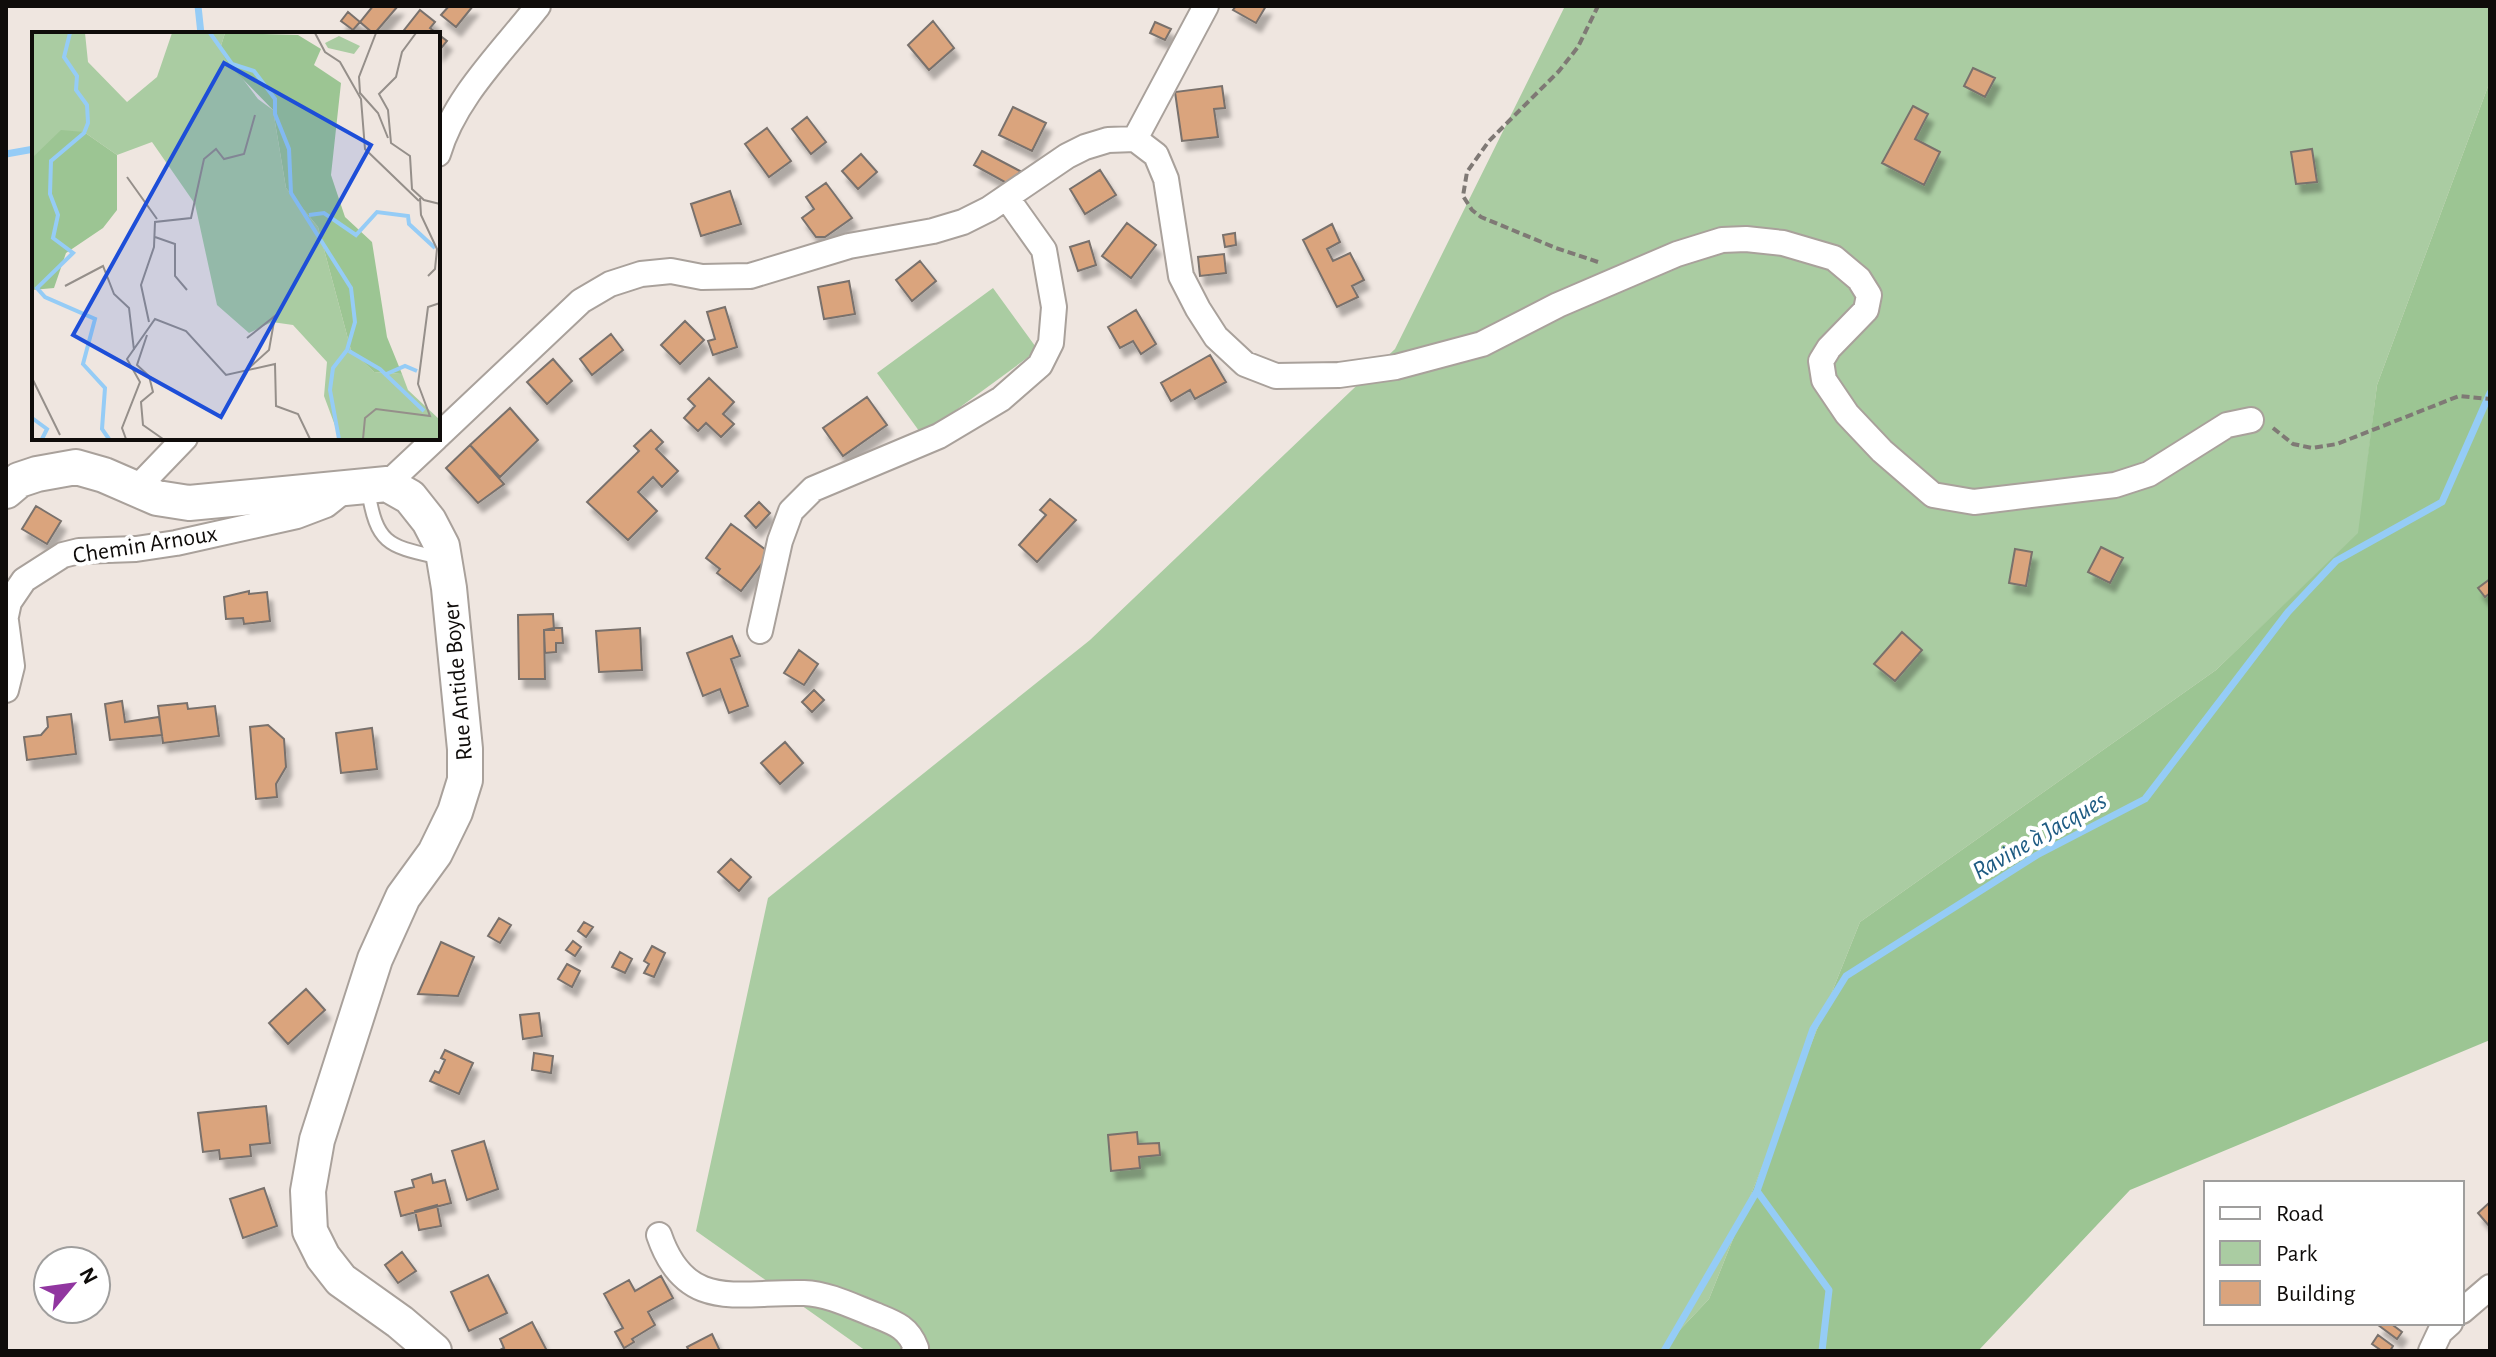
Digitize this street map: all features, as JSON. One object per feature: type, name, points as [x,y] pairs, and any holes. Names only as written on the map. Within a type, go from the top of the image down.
[{"type":"main road","points":[[6,491],[19,480],[76,467],[104,475],[157,498],[189,503],[369,485]]},
{"type":"main road","name":"Rue Antide Boyer","points":[[369,485],[410,497],[429,521],[442,546],[465,749],[465,780],[455,812],[435,853],[403,897],[375,959],[317,1140],[308,1191],[310,1231],[323,1257],[341,1280],[400,1322],[434,1351]]},
{"type":"street","points":[[440,147],[456,111],[538,6]]},
{"type":"street","points":[[1206,6],[1135,139],[1156,155],[1166,179],[1181,276],[1216,337],[1245,364],[1276,376],[1339,375],[1396,367],[1482,344],[1558,305],[1698,246],[1722,240],[1783,243],[1834,258],[1859,279],[1869,295],[1866,310],[1829,348],[1821,361],[1824,380],[1856,423],[1882,451],[1933,495],[1974,502],[2115,485],[2149,474],[2227,425],[2251,420]]},
{"type":"street","name":"Chemin Arnoux","points":[[440,434],[581,301],[610,284],[641,274],[671,271],[714,277],[750,276],[818,254],[933,231],[963,222],[1007,198],[1085,147],[1108,140],[1135,139]]},
{"type":"street","points":[[760,631],[780,541],[791,511],[813,489],[939,436],[1001,399],[1040,365],[1051,343],[1054,307],[1044,250],[1007,198]]},
{"type":"street","points":[[136,489],[183,440]]},
{"type":"street","name":"Chemin Arnoux","points":[[6,690],[12,666],[6,618],[9,602],[24,580],[63,555],[176,543],[297,516],[369,485],[433,440]]},
{"type":"street","points":[[659,1235],[666,1256],[682,1275],[703,1289],[726,1296],[807,1293],[835,1299],[900,1324],[911,1335],[916,1348],[914,1351]]},
{"type":"street","points":[[2464,1309],[2490,1287]]},
{"type":"street","points":[[2431,1351],[2440,1332],[2448,1325]]},
{"type":"lane","points":[[369,485],[373,520],[382,538],[404,549],[444,559]]},
{"type":"path","points":[[1598,6],[1578,47],[1559,71],[1489,141],[1467,172],[1463,196],[1481,217],[1602,263],[1625,277]]},
{"type":"path","points":[[2251,420],[2274,429],[2299,447],[2312,448],[2337,444],[2459,396],[2489,399]]},
{"type":"green space","points":[[1565,6],[2490,6],[2490,81],[2377,385],[2359,533],[2216,670],[1860,922],[1709,1299],[1660,1351],[866,1351],[696,1231],[768,898],[1090,640],[1395,349]]},
{"type":"green space","points":[[2490,81],[2490,1040],[2130,1190],[1978,1351],[1660,1351],[1709,1299],[1860,922],[2216,670],[2358,533],[2377,385]]},
{"type":"green space","points":[[993,288],[1038,350],[922,435],[877,373]]},
{"type":"building","points":[[373,6],[398,6],[376,32],[360,22]]},
{"type":"building","points":[[449,6],[473,6],[456,27],[441,15]]},
{"type":"building","points":[[1236,6],[1266,6],[1256,23],[1233,10]]},
{"type":"building","points":[[420,10],[435,22],[430,28],[435,32],[403,32]]},
{"type":"building","points":[[348,12],[360,22],[353,30],[341,21]]},
{"type":"building","points":[[933,21],[954,48],[929,70],[908,45]]},
{"type":"building","points":[[1155,22],[1171,29],[1165,40],[1150,33]]},
{"type":"building","points":[[440,36],[447,41],[440,50]]},
{"type":"building","points":[[1973,68],[1995,78],[1985,97],[1964,86]]},
{"type":"building","points":[[1222,86],[1225,108],[1214,109],[1218,137],[1182,141],[1175,92]]},
{"type":"building","points":[[1913,106],[1928,114],[1915,139],[1940,152],[1924,185],[1882,163]]},
{"type":"building","points":[[1013,107],[1046,123],[1032,151],[999,135]]},
{"type":"building","points":[[807,117],[826,142],[811,154],[792,129]]},
{"type":"building","points":[[767,128],[791,161],[769,177],[745,144]]},
{"type":"building","points":[[2312,149],[2317,182],[2296,184],[2291,152]]},
{"type":"building","points":[[982,151],[1020,171],[1012,186],[974,165]]},
{"type":"building","points":[[861,154],[877,172],[858,189],[842,171]]},
{"type":"building","points":[[1100,170],[1116,195],[1085,214],[1070,189]]},
{"type":"building","points":[[826,183],[852,218],[825,237],[816,237],[802,218],[814,209],[806,197]]},
{"type":"building","points":[[730,191],[741,224],[701,236],[691,204]]},
{"type":"building","points":[[1127,223],[1156,245],[1131,278],[1102,256]]},
{"type":"building","points":[[1332,224],[1340,242],[1327,249],[1333,261],[1350,253],[1364,280],[1352,286],[1358,297],[1337,307],[1303,240]]},
{"type":"building","points":[[1235,233],[1236,245],[1225,247],[1223,235]]},
{"type":"building","points":[[1089,241],[1096,265],[1078,271],[1070,247]]},
{"type":"building","points":[[1224,254],[1226,273],[1200,276],[1198,257]]},
{"type":"building","points":[[920,261],[936,281],[912,301],[896,280]]},
{"type":"building","points":[[849,281],[855,314],[824,319],[818,287]]},
{"type":"building","points":[[725,307],[737,347],[713,355],[708,341],[715,339],[707,312]]},
{"type":"building","points":[[1136,310],[1156,344],[1141,354],[1133,341],[1120,348],[1108,327]]},
{"type":"building","points":[[685,321],[704,340],[680,364],[661,345]]},
{"type":"building","points":[[611,334],[623,350],[592,375],[580,359]]},
{"type":"building","points":[[1210,355],[1226,382],[1195,399],[1190,390],[1171,401],[1161,383]]},
{"type":"building","points":[[553,359],[572,381],[547,404],[527,382]]},
{"type":"building","points":[[709,378],[734,402],[723,414],[734,424],[721,437],[706,423],[698,431],[684,418],[695,406],[688,399]]},
{"type":"building","points":[[867,397],[887,425],[843,456],[823,428]]},
{"type":"building","points":[[510,408],[538,440],[500,477],[470,445]]},
{"type":"building","points":[[651,430],[663,442],[656,449],[678,471],[662,487],[653,477],[638,492],[657,511],[628,540],[587,502],[639,451],[634,446]]},
{"type":"building","points":[[470,445],[504,484],[478,503],[446,468]]},
{"type":"building","points":[[1050,499],[1076,520],[1037,562],[1019,545],[1046,515],[1040,510]]},
{"type":"building","points":[[759,502],[770,513],[756,528],[745,516]]},
{"type":"building","points":[[36,506],[61,521],[47,544],[22,529]]},
{"type":"building","points":[[731,524],[770,553],[741,591],[717,573],[720,569],[706,558]]},
{"type":"building","points":[[2101,547],[2123,558],[2110,583],[2088,572]]},
{"type":"building","points":[[2015,549],[2032,552],[2026,586],[2009,583]]},
{"type":"building","points":[[2490,579],[2490,593],[2485,597],[2478,588]]},
{"type":"building","points":[[249,591],[249,594],[267,592],[270,621],[244,624],[243,618],[226,619],[224,597]]},
{"type":"building","points":[[553,614],[554,630],[544,630],[545,679],[519,679],[518,615]]},
{"type":"building","points":[[562,628],[563,643],[556,643],[556,652],[545,653],[544,630]]},
{"type":"building","points":[[640,628],[642,670],[599,672],[596,631]]},
{"type":"building","points":[[1902,632],[1922,650],[1895,681],[1874,664]]},
{"type":"building","points":[[732,636],[740,656],[731,659],[748,706],[729,713],[720,689],[703,696],[687,653]]},
{"type":"building","points":[[799,650],[818,664],[804,685],[784,673]]},
{"type":"building","points":[[814,690],[824,700],[812,712],[802,702]]},
{"type":"building","points":[[122,701],[125,722],[159,717],[162,735],[110,740],[105,704]]},
{"type":"building","points":[[187,703],[188,709],[215,706],[219,736],[163,743],[158,706]]},
{"type":"building","points":[[71,714],[76,754],[27,760],[24,737],[41,735],[48,727],[47,717]]},
{"type":"building","points":[[268,725],[284,739],[286,767],[276,784],[277,797],[256,799],[250,727]]},
{"type":"building","points":[[372,728],[377,769],[341,773],[336,733]]},
{"type":"building","points":[[785,742],[803,763],[780,784],[761,763]]},
{"type":"building","points":[[731,859],[751,877],[739,891],[718,872]]},
{"type":"building","points":[[499,918],[511,925],[500,943],[488,936]]},
{"type":"building","points":[[584,922],[593,927],[586,937],[578,931]]},
{"type":"building","points":[[573,941],[581,947],[575,956],[566,950]]},
{"type":"building","points":[[441,942],[474,957],[458,996],[418,994]]},
{"type":"building","points":[[652,946],[665,953],[654,977],[644,973],[649,964],[644,961]]},
{"type":"building","points":[[620,952],[632,959],[625,973],[612,967]]},
{"type":"building","points":[[567,964],[580,971],[572,987],[558,979]]},
{"type":"building","points":[[306,989],[325,1010],[288,1044],[269,1023]]},
{"type":"building","points":[[539,1013],[542,1036],[523,1039],[520,1015]]},
{"type":"building","points":[[445,1050],[473,1063],[459,1094],[430,1081],[435,1071],[439,1073],[445,1060],[441,1058]]},
{"type":"building","points":[[534,1053],[553,1056],[551,1073],[532,1070]]},
{"type":"building","points":[[266,1106],[270,1143],[250,1145],[251,1156],[220,1159],[219,1150],[203,1152],[198,1113]]},
{"type":"building","points":[[1137,1132],[1138,1144],[1159,1143],[1160,1155],[1139,1157],[1140,1168],[1111,1171],[1108,1135]]},
{"type":"building","points":[[484,1141],[498,1189],[467,1200],[452,1151]]},
{"type":"building","points":[[431,1174],[433,1183],[445,1180],[451,1203],[401,1216],[395,1192],[414,1187],[412,1180]]},
{"type":"building","points":[[264,1188],[277,1226],[243,1238],[230,1199]]},
{"type":"building","points":[[2490,1202],[2490,1227],[2478,1213]]},
{"type":"building","points":[[437,1205],[441,1226],[419,1230],[415,1211]]},
{"type":"building","points":[[402,1252],[416,1271],[398,1283],[385,1265]]},
{"type":"building","points":[[488,1275],[507,1313],[469,1331],[451,1292]]},
{"type":"building","points":[[661,1276],[673,1298],[648,1312],[655,1325],[632,1339],[634,1342],[624,1348],[615,1332],[623,1328],[604,1294],[629,1280],[635,1291]]},
{"type":"building","points":[[532,1322],[547,1351],[498,1351],[504,1348],[500,1339]]},
{"type":"building","points":[[2378,1325],[2393,1325],[2402,1332],[2397,1339]]},
{"type":"building","points":[[712,1334],[720,1351],[689,1351],[687,1347]]},
{"type":"building","points":[[2378,1335],[2393,1346],[2390,1351],[2382,1351],[2372,1344]]},
{"type":"waterway","points":[[198,6],[201,32]]},
{"type":"waterway","points":[[6,154],[32,149]]},
{"type":"waterway","name":"Ravine à Jacques","points":[[1664,1351],[1757,1191],[1813,1029],[1846,976],[2037,855],[2145,799],[2288,612],[2336,561],[2442,502],[2490,393]]},
{"type":"waterway","points":[[1757,1191],[1829,1290],[1822,1351]]}]
